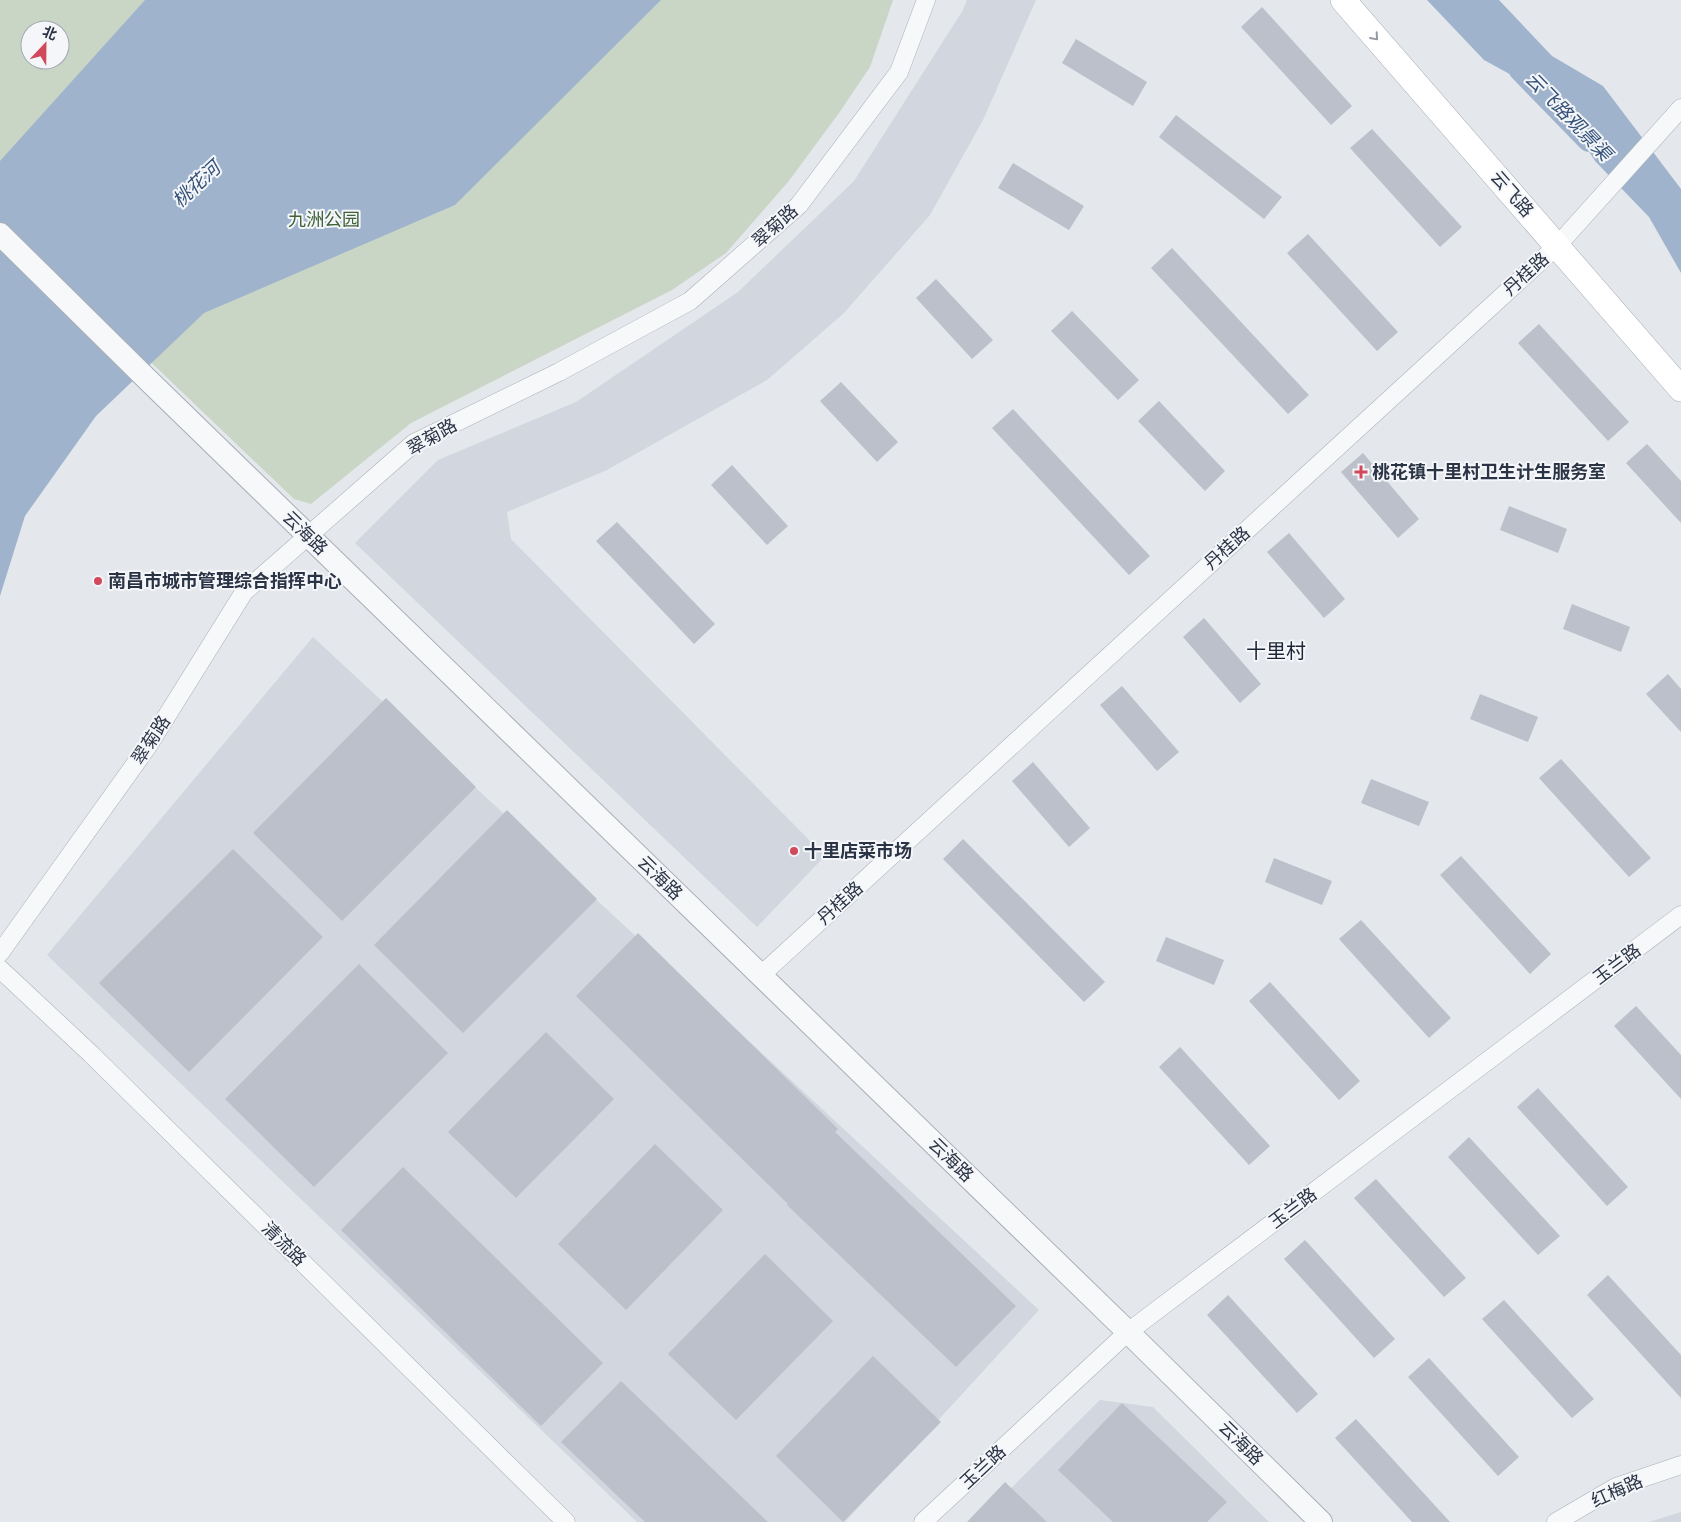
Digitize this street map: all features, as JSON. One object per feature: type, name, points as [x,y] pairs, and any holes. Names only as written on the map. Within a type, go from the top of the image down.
[{"type":"main road","name":"云飞路","points":[[1343,0],[1563,240],[1681,364]]},
{"type":"main road","name":"云飞路","points":[[1365,0],[1563,240],[1681,389]]},
{"type":"street","name":"翠菊路","points":[[0,952],[148,746],[244,592],[414,443],[559,372],[690,301],[799,205],[899,72],[926,0]]},
{"type":"street","name":"丹桂路","points":[[761,975],[1563,240],[1675,114]]},
{"type":"street","name":"云海路","points":[[0,234],[1321,1522]]},
{"type":"street","name":"玉兰路","points":[[924,1522],[1128,1332],[1681,915]]},
{"type":"street","name":"清流路","points":[[0,968],[91,1054],[566,1522]]},
{"type":"street","name":"红梅路","points":[[1556,1522],[1616,1487],[1681,1465]]},
{"type":"shaded area","points":[[967,0],[1036,0],[983,120],[930,215],[844,313],[767,380],[607,470],[507,512],[511,539],[825,856],[757,927],[355,543],[438,460],[576,402],[738,292],[854,181],[963,10]]},
{"type":"shaded area","points":[[313,637],[1039,1310],[845,1522],[637,1522],[47,955]]},
{"type":"shaded area","points":[[1100,1400],[1153,1407],[1269,1522],[977,1522]]},
{"type":"shaded area","points":[[1681,1512],[1681,1522],[1649,1522]]},
{"type":"green space","name":"九洲公园","points":[[0,0],[893,0],[870,67],[788,182],[726,253],[672,290],[411,423],[311,504],[294,499],[0,218]]},
{"type":"water","name":"桃花河","points":[[145,0],[661,0],[455,205],[204,313],[96,416],[25,516],[0,596],[0,161]]},
{"type":"water","points":[[1427,0],[1499,0],[1552,56],[1603,86],[1681,189],[1681,273],[1649,217],[1595,161],[1557,100],[1484,60]]},
{"type":"building","points":[[1262,7],[1352,106],[1331,125],[1241,27]]},
{"type":"building","points":[[1076,39],[1147,82],[1133,106],[1062,63]]},
{"type":"building","points":[[1176,115],[1282,197],[1264,219],[1159,137]]},
{"type":"building","points":[[1372,129],[1462,227],[1440,247],[1350,148]]},
{"type":"building","points":[[1013,163],[1084,206],[1069,230],[998,188]]},
{"type":"building","points":[[1308,234],[1398,332],[1377,351],[1287,253]]},
{"type":"building","points":[[1172,248],[1309,395],[1288,414],[1151,268]]},
{"type":"building","points":[[936,279],[993,340],[972,359],[916,298]]},
{"type":"building","points":[[1072,311],[1139,380],[1118,400],[1051,331]]},
{"type":"building","points":[[1539,324],[1629,422],[1608,441],[1518,343]]},
{"type":"building","points":[[841,382],[898,442],[877,462],[820,401]]},
{"type":"building","points":[[1159,401],[1225,471],[1205,491],[1138,421]]},
{"type":"building","points":[[1013,409],[1150,556],[1129,575],[992,428]]},
{"type":"building","points":[[1647,444],[1681,481],[1681,523],[1626,463]]},
{"type":"building","points":[[1363,453],[1419,519],[1398,538],[1341,472]]},
{"type":"building","points":[[732,465],[788,526],[767,545],[711,485]]},
{"type":"building","points":[[1509,506],[1567,529],[1558,553],[1500,530]]},
{"type":"building","points":[[617,522],[715,624],[694,644],[596,541]]},
{"type":"building","points":[[1289,533],[1345,599],[1324,618],[1267,552]]},
{"type":"building","points":[[1572,604],[1630,627],[1621,652],[1563,629]]},
{"type":"building","points":[[1204,618],[1261,684],[1240,703],[1183,637]]},
{"type":"building","points":[[1668,674],[1681,689],[1681,732],[1646,694]]},
{"type":"building","points":[[1122,686],[1179,752],[1157,771],[1100,705]]},
{"type":"building","points":[[1480,694],[1538,717],[1528,742],[1470,719]]},
{"type":"building","points":[[386,698],[476,787],[342,921],[253,833]]},
{"type":"building","points":[[1561,759],[1651,858],[1629,877],[1539,778]]},
{"type":"building","points":[[1033,762],[1090,828],[1069,847],[1012,781]]},
{"type":"building","points":[[1371,779],[1429,802],[1419,826],[1361,803]]},
{"type":"building","points":[[507,810],[597,899],[463,1033],[374,945]]},
{"type":"building","points":[[963,839],[1105,982],[1084,1002],[943,859]]},
{"type":"building","points":[[233,849],[323,937],[189,1072],[99,983]]},
{"type":"building","points":[[1461,856],[1551,954],[1530,974],[1440,875]]},
{"type":"building","points":[[1274,858],[1332,881],[1322,905],[1265,882]]},
{"type":"building","points":[[1361,920],[1451,1018],[1429,1038],[1339,939]]},
{"type":"building","points":[[638,933],[838,1129],[835,1132],[1016,1306],[956,1367],[787,1205],[576,996]]},
{"type":"building","points":[[1166,937],[1224,960],[1214,985],[1156,961]]},
{"type":"building","points":[[359,964],[448,1053],[314,1187],[225,1099]]},
{"type":"building","points":[[1270,982],[1360,1081],[1339,1100],[1249,1001]]},
{"type":"building","points":[[1636,1006],[1681,1055],[1681,1099],[1614,1026]]},
{"type":"building","points":[[546,1032],[614,1099],[516,1198],[448,1132]]},
{"type":"building","points":[[1180,1047],[1270,1146],[1249,1165],[1159,1067]]},
{"type":"building","points":[[1538,1088],[1628,1187],[1607,1206],[1517,1107]]},
{"type":"building","points":[[1469,1137],[1560,1236],[1538,1255],[1448,1157]]},
{"type":"building","points":[[655,1144],[723,1210],[626,1310],[558,1244]]},
{"type":"building","points":[[403,1167],[603,1363],[541,1426],[341,1230]]},
{"type":"building","points":[[1376,1179],[1466,1278],[1444,1297],[1354,1198]]},
{"type":"building","points":[[1305,1240],[1395,1339],[1374,1358],[1284,1259]]},
{"type":"building","points":[[765,1254],[833,1321],[736,1420],[668,1354]]},
{"type":"building","points":[[1608,1275],[1681,1355],[1681,1398],[1587,1295]]},
{"type":"building","points":[[1228,1295],[1318,1394],[1297,1413],[1207,1315]]},
{"type":"building","points":[[1504,1300],[1594,1399],[1572,1418],[1482,1319]]},
{"type":"building","points":[[873,1356],[941,1422],[843,1522],[776,1456]]},
{"type":"building","points":[[1429,1358],[1519,1457],[1498,1476],[1408,1377]]},
{"type":"building","points":[[621,1381],[768,1522],[645,1522],[561,1442]]},
{"type":"building","points":[[1122,1403],[1227,1502],[1207,1522],[1113,1522],[1058,1470]]},
{"type":"building","points":[[1356,1419],[1450,1522],[1412,1522],[1335,1438]]},
{"type":"building","points":[[1005,1482],[1047,1522],[967,1522]]},
{"type":"waterway","name":"云飞路观景渠","points":[[1522,68],[1590,138]]},
{"type":"place","name":"桃花镇十里村卫生计生服务室","points":[[1361,472]]},
{"type":"place","name":"南昌市城市管理综合指挥中心","points":[[98,581]]},
{"type":"place","name":"十里店菜市场","points":[[794,851]]},
{"type":"district","name":"十里村","points":[[1276,651]]}]
